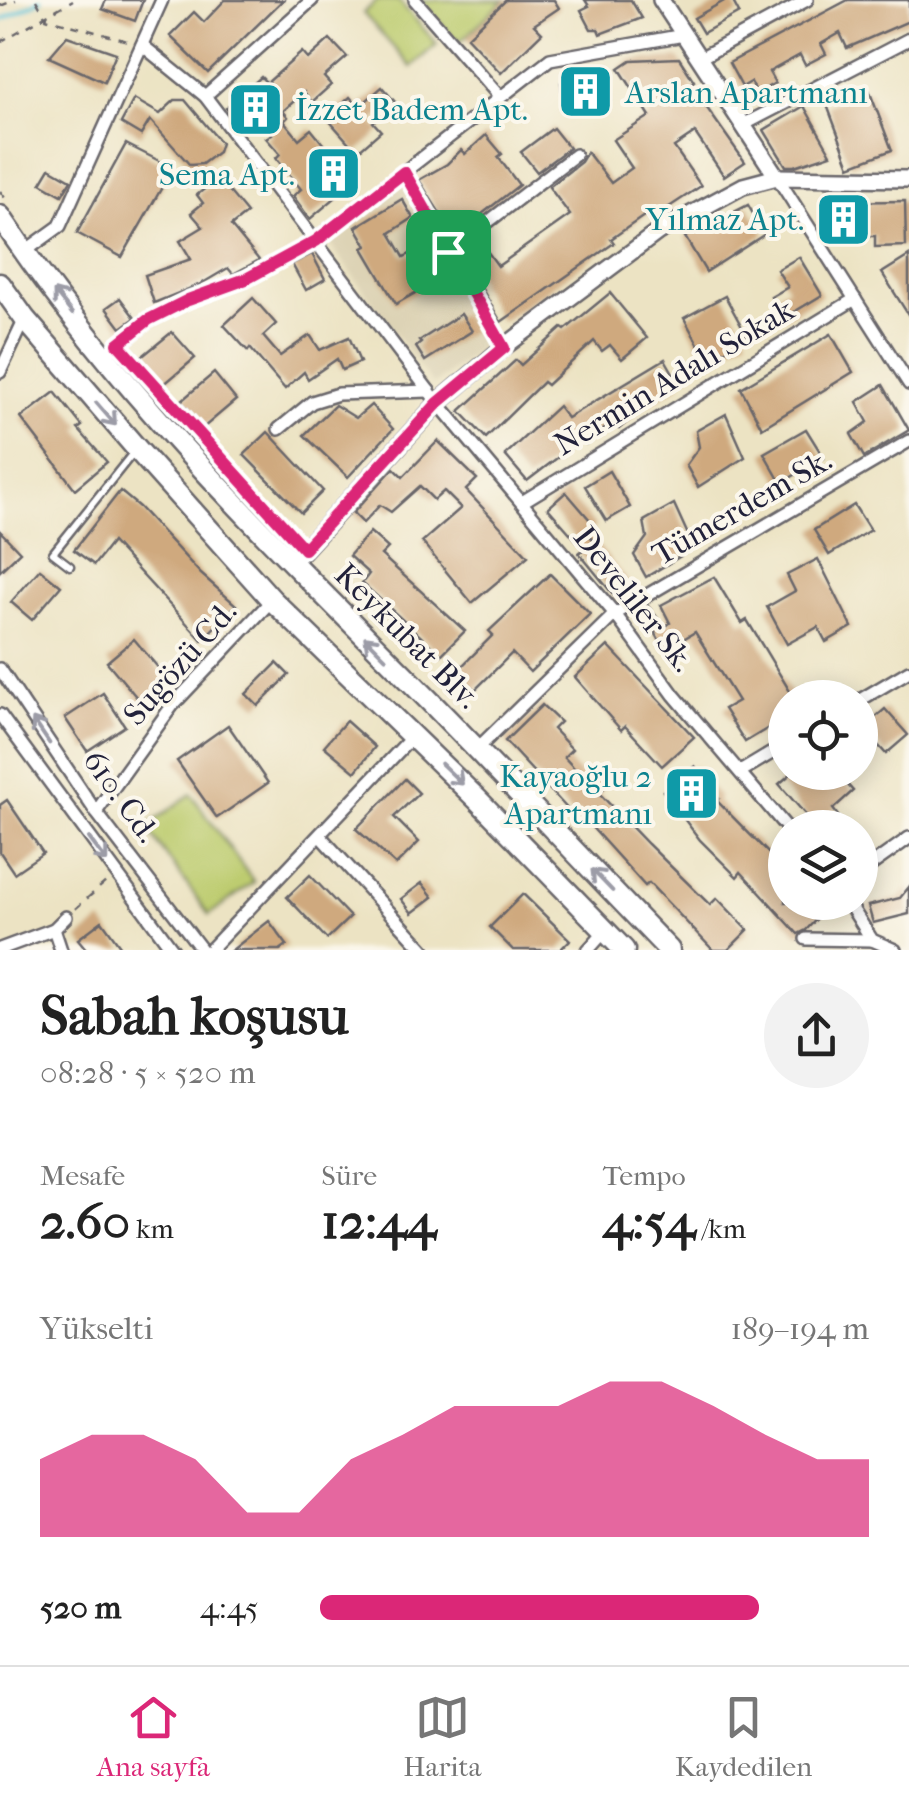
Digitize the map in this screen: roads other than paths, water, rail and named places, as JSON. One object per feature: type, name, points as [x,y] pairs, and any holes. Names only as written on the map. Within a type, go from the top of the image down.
[{"type":"highway","name":"Keykubat Blv.","points":[[3,208],[24,252],[111,350],[168,431],[298,556],[669,950]]},
{"type":"highway","name":"Keykubat Blv.","points":[[0,284],[25,319],[272,600],[624,950]]},
{"type":"street","points":[[24,252],[60,226],[162,0]]},
{"type":"street","points":[[205,96],[312,0]]},
{"type":"street","points":[[415,0],[500,98]]},
{"type":"street","points":[[661,0],[909,384]]},
{"type":"street","points":[[700,58],[806,0]]},
{"type":"street","points":[[111,350],[148,320],[188,300],[246,279],[316,241],[550,59],[684,35]]},
{"type":"street","points":[[743,125],[909,39]]},
{"type":"street","name":"Develiler Sk.","points":[[142,45],[205,96],[434,397],[614,614],[674,695],[773,810]]},
{"type":"street","points":[[448,252],[576,155]]},
{"type":"street","points":[[404,172],[504,348]]},
{"type":"street","points":[[298,556],[434,397],[658,232],[743,186],[777,177],[909,180]]},
{"type":"street","name":"Nermin Adalı Sokak","points":[[522,502],[855,299]]},
{"type":"street","points":[[0,372],[25,319]]},
{"type":"street","points":[[279,429],[312,402],[338,394],[434,397]]},
{"type":"street","name":"Tümerdem Sk.","points":[[477,749],[614,614],[909,441]]},
{"type":"street","name":"Sugözü Cd.","points":[[96,812],[172,706],[272,600]]},
{"type":"street","name":"610. Cd.","points":[[0,670],[96,812],[206,950]]},
{"type":"street","points":[[878,689],[909,671]]},
{"type":"street","name":"610. Cd.","points":[[0,714],[173,950]]},
{"type":"street","points":[[206,950],[413,736]]},
{"type":"street","points":[[740,772],[768,756]]},
{"type":"street","points":[[320,836],[424,950]]},
{"type":"street","points":[[878,860],[909,838]]},
{"type":"street","points":[[0,949],[54,930],[66,917]]},
{"type":"street","points":[[859,920],[872,940]]},
{"type":"street","points":[[54,930],[61,950]]},
{"type":"street","points":[[588,950],[605,931]]},
{"type":"street","points":[[814,943],[872,940],[895,950]]},
{"type":"lane","points":[[70,566],[53,552],[137,449]]},
{"type":"waterway","points":[[0,21],[41,0]]},
{"type":"place","name":"Arslan Apartmanı","points":[[586,92]]},
{"type":"place","name":"İzzet Badem Apt.","points":[[256,109]]},
{"type":"place","name":"Sema Apt.","points":[[334,174]]},
{"type":"place","name":"Yılmaz Apt.","points":[[843,219]]},
{"type":"place","name":"Kayaoğlu 2 Apartmanı","points":[[691,794]]}]
